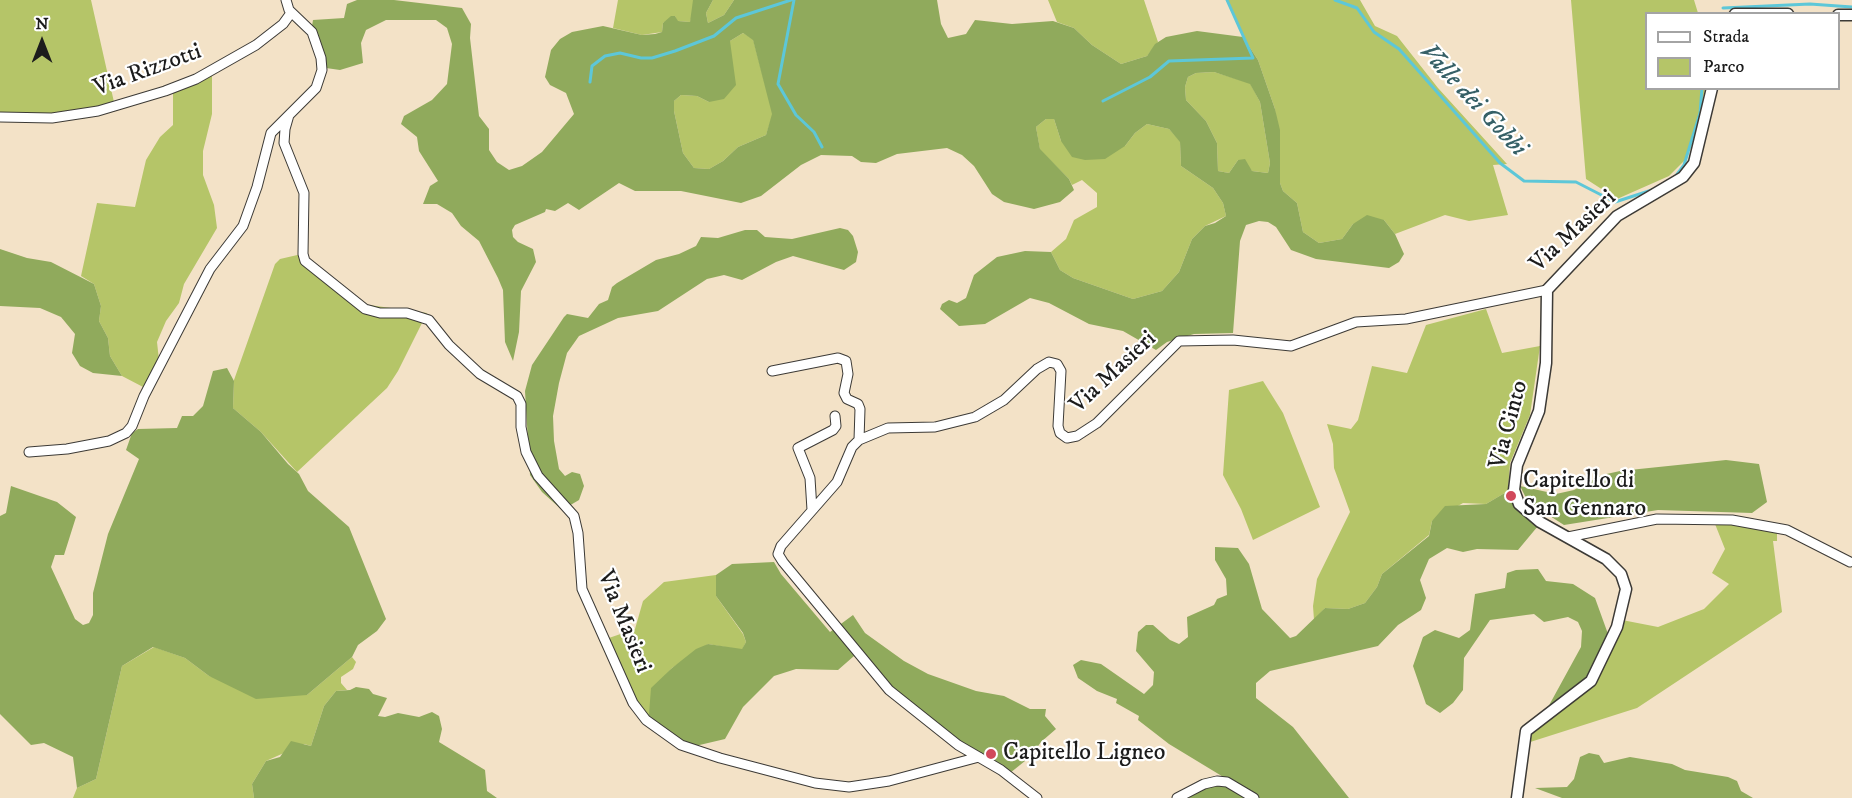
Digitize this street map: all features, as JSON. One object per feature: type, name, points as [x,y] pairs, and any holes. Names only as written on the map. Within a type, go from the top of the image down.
[{"type":"street","points":[[29,452],[61,450],[109,441],[126,433],[132,426],[144,396],[210,270],[243,226],[257,187],[271,133],[316,88],[322,70],[321,58],[312,32],[291,13],[286,0]]},
{"type":"street","name":"Via Rizzotti","points":[[0,117],[52,118],[98,111],[165,91],[196,79],[256,45],[283,24],[291,13]]},
{"type":"street","name":"Via Masieri","points":[[859,440],[888,428],[935,428],[975,417],[1004,400],[1049,362],[1057,364],[1061,371],[1058,426],[1060,433],[1067,438],[1077,436],[1097,423],[1179,341],[1233,340],[1291,345],[1356,322],[1406,319],[1547,290],[1617,216],[1683,177],[1694,163],[1712,90]]},
{"type":"street","name":"Via Masieri","points":[[290,115],[284,143],[304,193],[303,254],[305,261],[366,309],[380,313],[407,313],[429,320],[449,345],[480,374],[517,396],[521,404],[521,427],[526,452],[538,476],[574,516],[578,533],[582,589],[631,697],[646,720],[681,744],[731,761],[826,784],[855,787],[889,781],[979,757]]},
{"type":"street","name":"Via Cinto","points":[[1517,798],[1526,731],[1591,681],[1617,627],[1626,589],[1621,574],[1606,559],[1540,522],[1519,504],[1514,490],[1517,465],[1539,411],[1546,363],[1547,290]]},
{"type":"street","points":[[772,371],[838,358],[846,361],[848,374],[844,393],[847,399],[858,404],[860,409],[859,440],[852,447],[837,483],[781,546],[778,554],[889,690],[958,745],[1001,770],[1037,798]]},
{"type":"street","points":[[812,510],[810,478],[798,448],[833,430],[836,426],[835,416]]},
{"type":"street","points":[[1568,537],[1657,519],[1732,520],[1766,524],[1787,530],[1850,562]]},
{"type":"street","points":[[1177,798],[1204,784],[1217,782],[1227,782],[1254,798]]},
{"type":"green space","points":[[0,0],[91,0],[116,111],[87,118],[47,121],[0,119]]},
{"type":"green space","points":[[357,0],[394,0],[462,8],[471,24],[470,38],[479,116],[489,129],[489,150],[497,162],[509,170],[522,166],[542,152],[574,114],[566,93],[550,85],[545,77],[551,50],[560,39],[572,32],[603,26],[642,35],[662,32],[663,23],[671,16],[675,16],[678,21],[690,22],[693,0],[713,0],[706,13],[708,23],[724,15],[734,0],[937,0],[941,24],[948,38],[966,34],[975,20],[1012,24],[1053,21],[1074,28],[1092,45],[1121,64],[1147,56],[1155,44],[1166,37],[1197,31],[1243,37],[1258,60],[1275,109],[1280,130],[1280,183],[1283,191],[1297,203],[1303,232],[1319,243],[1342,239],[1353,224],[1367,215],[1384,220],[1395,234],[1404,254],[1399,262],[1389,268],[1316,259],[1291,250],[1276,227],[1268,222],[1259,221],[1246,225],[1240,241],[1233,333],[1194,334],[1167,342],[1156,350],[1123,331],[1089,324],[1049,303],[1030,298],[985,324],[959,326],[940,309],[942,304],[949,300],[957,303],[966,298],[974,275],[997,257],[1025,251],[1051,252],[1060,270],[1073,278],[1133,299],[1162,291],[1179,272],[1192,239],[1205,226],[1226,216],[1223,203],[1213,188],[1181,166],[1180,142],[1169,129],[1147,124],[1135,133],[1125,146],[1105,159],[1085,160],[1072,157],[1061,141],[1054,119],[1046,119],[1036,127],[1040,149],[1069,179],[1074,190],[1060,202],[1034,209],[1004,202],[992,194],[974,166],[962,155],[947,148],[897,154],[876,163],[861,162],[852,156],[821,155],[801,165],[761,196],[741,203],[681,191],[635,191],[619,183],[579,210],[568,203],[555,211],[546,209],[545,212],[515,225],[512,230],[513,237],[518,242],[533,249],[536,262],[521,291],[519,332],[513,361],[505,342],[503,290],[498,278],[479,241],[461,226],[452,213],[437,204],[423,204],[430,186],[438,181],[419,151],[417,137],[401,124],[404,116],[432,100],[447,84],[452,44],[447,28],[436,20],[386,20],[366,30],[361,43],[363,63],[340,70],[326,68],[312,26],[313,20],[344,18],[347,4]],"holes":[[[743,33],[753,40],[772,114],[766,135],[738,147],[723,161],[709,169],[694,168],[683,153],[674,101],[681,95],[697,96],[709,102],[724,99],[736,85],[730,41]],[[1214,72],[1250,84],[1260,102],[1270,163],[1268,173],[1252,171],[1245,159],[1238,160],[1229,173],[1218,171],[1217,143],[1206,121],[1186,100],[1185,87],[1188,77],[1196,73]]]},
{"type":"green space","points":[[618,0],[693,0],[694,10],[690,22],[677,21],[675,16],[663,23],[662,32],[642,35],[613,28]]},
{"type":"green space","points":[[713,0],[734,0],[724,15],[708,23],[706,13]]},
{"type":"green space","points":[[1048,0],[1144,0],[1158,42],[1147,56],[1121,64],[1092,45],[1074,28],[1057,22]]},
{"type":"green space","points":[[1226,0],[1360,0],[1375,26],[1397,36],[1438,88],[1507,164],[1493,165],[1508,215],[1469,221],[1445,215],[1395,234],[1384,220],[1353,224],[1342,239],[1319,243],[1303,232],[1297,203],[1283,191],[1280,183],[1275,109],[1258,60],[1243,37]]},
{"type":"green space","points":[[1571,0],[1694,0],[1698,12],[1645,12],[1645,90],[1705,90],[1687,158],[1669,176],[1617,199],[1586,179]]},
{"type":"green space","points":[[743,33],[753,39],[773,114],[766,135],[738,147],[723,161],[709,169],[694,168],[683,153],[674,101],[681,95],[697,96],[709,102],[730,51],[730,41]]},
{"type":"green space","points":[[1214,72],[1250,83],[1260,102],[1270,163],[1268,173],[1252,171],[1238,160],[1229,173],[1218,171],[1217,143],[1206,121],[1186,100],[1185,87],[1188,77],[1196,73]]},
{"type":"green space","points":[[212,74],[212,114],[203,151],[203,175],[214,205],[217,228],[184,284],[179,303],[166,321],[157,342],[159,360],[145,388],[122,376],[110,356],[108,338],[99,321],[101,306],[94,284],[81,276],[97,203],[135,207],[146,160],[160,137],[173,125],[173,91]]},
{"type":"green space","points":[[1046,119],[1054,119],[1061,141],[1125,146],[1135,133],[1147,124],[1169,129],[1180,141],[1181,166],[1213,188],[1223,203],[1226,216],[1205,226],[1192,239],[1179,272],[1162,291],[1133,299],[1073,278],[1060,270],[1051,252],[1066,239],[1074,220],[1097,207],[1097,193],[1082,180],[1072,185],[1069,179],[1040,150],[1036,127]]},
{"type":"green space","points":[[840,228],[848,230],[853,236],[858,252],[856,262],[844,270],[793,256],[776,262],[742,280],[724,275],[707,279],[658,311],[618,318],[579,336],[567,353],[553,416],[554,441],[559,469],[565,476],[572,472],[580,474],[584,486],[579,500],[562,510],[542,492],[530,475],[525,391],[532,365],[567,314],[588,318],[599,304],[608,300],[612,287],[617,283],[656,260],[679,254],[696,246],[701,237],[718,238],[745,230],[757,230],[765,237],[792,239]]},
{"type":"green space","points":[[0,249],[27,258],[51,262],[94,284],[101,306],[99,321],[108,338],[110,356],[122,376],[93,373],[80,366],[72,353],[75,334],[61,317],[40,308],[0,306]]},
{"type":"green space","points":[[306,253],[310,261],[362,304],[427,313],[387,388],[297,472],[261,432],[233,408],[234,380],[275,264],[280,259]]},
{"type":"green space","points":[[1486,309],[1502,353],[1540,346],[1530,415],[1510,463],[1508,491],[1486,504],[1463,503],[1432,521],[1429,535],[1382,574],[1377,587],[1365,603],[1348,609],[1325,608],[1314,620],[1313,606],[1317,579],[1350,512],[1334,468],[1333,444],[1327,424],[1351,429],[1358,420],[1372,366],[1407,373],[1426,325]]},
{"type":"green space","points":[[227,368],[234,381],[233,408],[261,432],[299,474],[308,491],[349,527],[386,619],[377,631],[358,645],[352,657],[307,695],[256,699],[209,676],[185,658],[153,647],[122,666],[96,779],[77,788],[73,757],[44,743],[31,745],[0,714],[0,516],[6,513],[11,486],[57,502],[76,517],[64,555],[55,555],[51,567],[75,619],[83,625],[89,623],[93,615],[93,593],[108,534],[139,459],[126,450],[132,433],[138,429],[177,428],[182,416],[193,416],[203,406],[213,371]]},
{"type":"green space","points":[[1263,381],[1283,413],[1320,507],[1253,540],[1241,509],[1223,475],[1229,390]]},
{"type":"green space","points":[[1726,460],[1759,464],[1767,502],[1752,513],[1658,510],[1564,525],[1528,502],[1520,486],[1556,494],[1574,490],[1602,475],[1620,471]]},
{"type":"green space","points":[[1508,491],[1518,511],[1538,526],[1518,550],[1477,549],[1463,552],[1447,548],[1429,559],[1420,580],[1426,598],[1421,610],[1398,625],[1378,646],[1270,671],[1256,683],[1256,698],[1293,727],[1349,798],[1258,798],[1169,744],[1138,720],[1139,716],[1116,703],[1117,699],[1097,691],[1078,678],[1073,665],[1081,660],[1101,664],[1144,694],[1153,685],[1154,672],[1136,651],[1138,632],[1146,625],[1153,625],[1170,640],[1179,644],[1188,637],[1187,617],[1214,605],[1217,599],[1227,595],[1226,579],[1215,560],[1215,547],[1238,548],[1249,564],[1262,609],[1290,638],[1296,636],[1325,608],[1348,609],[1365,603],[1377,587],[1382,574],[1429,536],[1432,521],[1445,506],[1486,504]]},
{"type":"green space","points":[[1715,524],[1758,526],[1777,532],[1777,541],[1773,541],[1782,612],[1637,708],[1524,744],[1527,730],[1541,720],[1622,620],[1658,627],[1704,609],[1729,584],[1712,573],[1725,549]]},
{"type":"green space","points":[[774,562],[781,574],[830,632],[853,615],[865,633],[904,661],[928,674],[976,691],[1004,696],[1030,709],[1046,709],[1045,716],[1056,729],[1041,742],[1030,757],[1005,777],[967,754],[910,713],[854,656],[838,670],[796,669],[774,676],[743,707],[725,739],[691,747],[648,727],[651,688],[672,668],[696,649],[708,644],[742,649],[746,642],[743,633],[716,596],[716,575],[732,564]]},
{"type":"green space","points":[[1538,569],[1546,581],[1573,584],[1595,598],[1612,645],[1592,681],[1541,720],[1581,647],[1582,631],[1578,622],[1568,617],[1544,622],[1534,614],[1526,615],[1490,620],[1464,658],[1463,690],[1453,703],[1440,713],[1426,704],[1413,666],[1423,637],[1435,630],[1459,638],[1470,630],[1475,594],[1505,588],[1507,573],[1516,570]]},
{"type":"green space","points":[[716,575],[716,596],[743,634],[746,642],[742,650],[708,644],[672,668],[665,676],[649,717],[637,704],[606,639],[635,629],[643,601],[664,582]]},
{"type":"green space","points":[[154,647],[185,658],[209,676],[307,695],[352,657],[356,662],[353,669],[341,677],[341,683],[347,690],[336,691],[324,706],[311,746],[304,744],[266,761],[252,784],[254,798],[73,798],[77,788],[96,779],[122,666]]},
{"type":"green space","points":[[356,687],[369,689],[373,694],[387,698],[378,716],[385,717],[398,713],[419,717],[432,712],[439,716],[442,729],[439,742],[485,770],[487,791],[497,798],[254,798],[252,784],[266,761],[280,757],[291,741],[311,746],[324,706],[336,691]]},
{"type":"green space","points":[[1589,753],[1599,755],[1604,763],[1630,757],[1728,777],[1737,781],[1741,791],[1753,798],[1562,798],[1535,788],[1567,787],[1574,779],[1580,757]]},
{"type":"green space","points":[[1217,778],[1250,798],[1182,798]]},
{"type":"waterway","points":[[590,82],[592,66],[605,56],[620,53],[652,58],[714,36],[736,18],[791,0]]},
{"type":"waterway","points":[[794,0],[778,84],[796,115],[814,132],[822,147]]},
{"type":"waterway","points":[[1103,101],[1150,77],[1169,61],[1253,58],[1227,0]]},
{"type":"waterway","name":"Valle dei Gobbi","points":[[1335,0],[1357,8],[1374,32],[1399,49],[1500,163],[1524,181],[1576,182],[1615,202],[1655,189]]},
{"type":"waterway","name":"Valle dei Gobbi","points":[[1723,8],[1810,4],[1852,7]]},
{"type":"waterway","name":"Valle dei Gobbi","points":[[1675,177],[1684,165],[1700,113],[1702,90]]},
{"type":"place","name":"Capitello di San Gennaro","points":[[1511,496]]},
{"type":"place","name":"Capitello Ligneo","points":[[991,754]]}]
